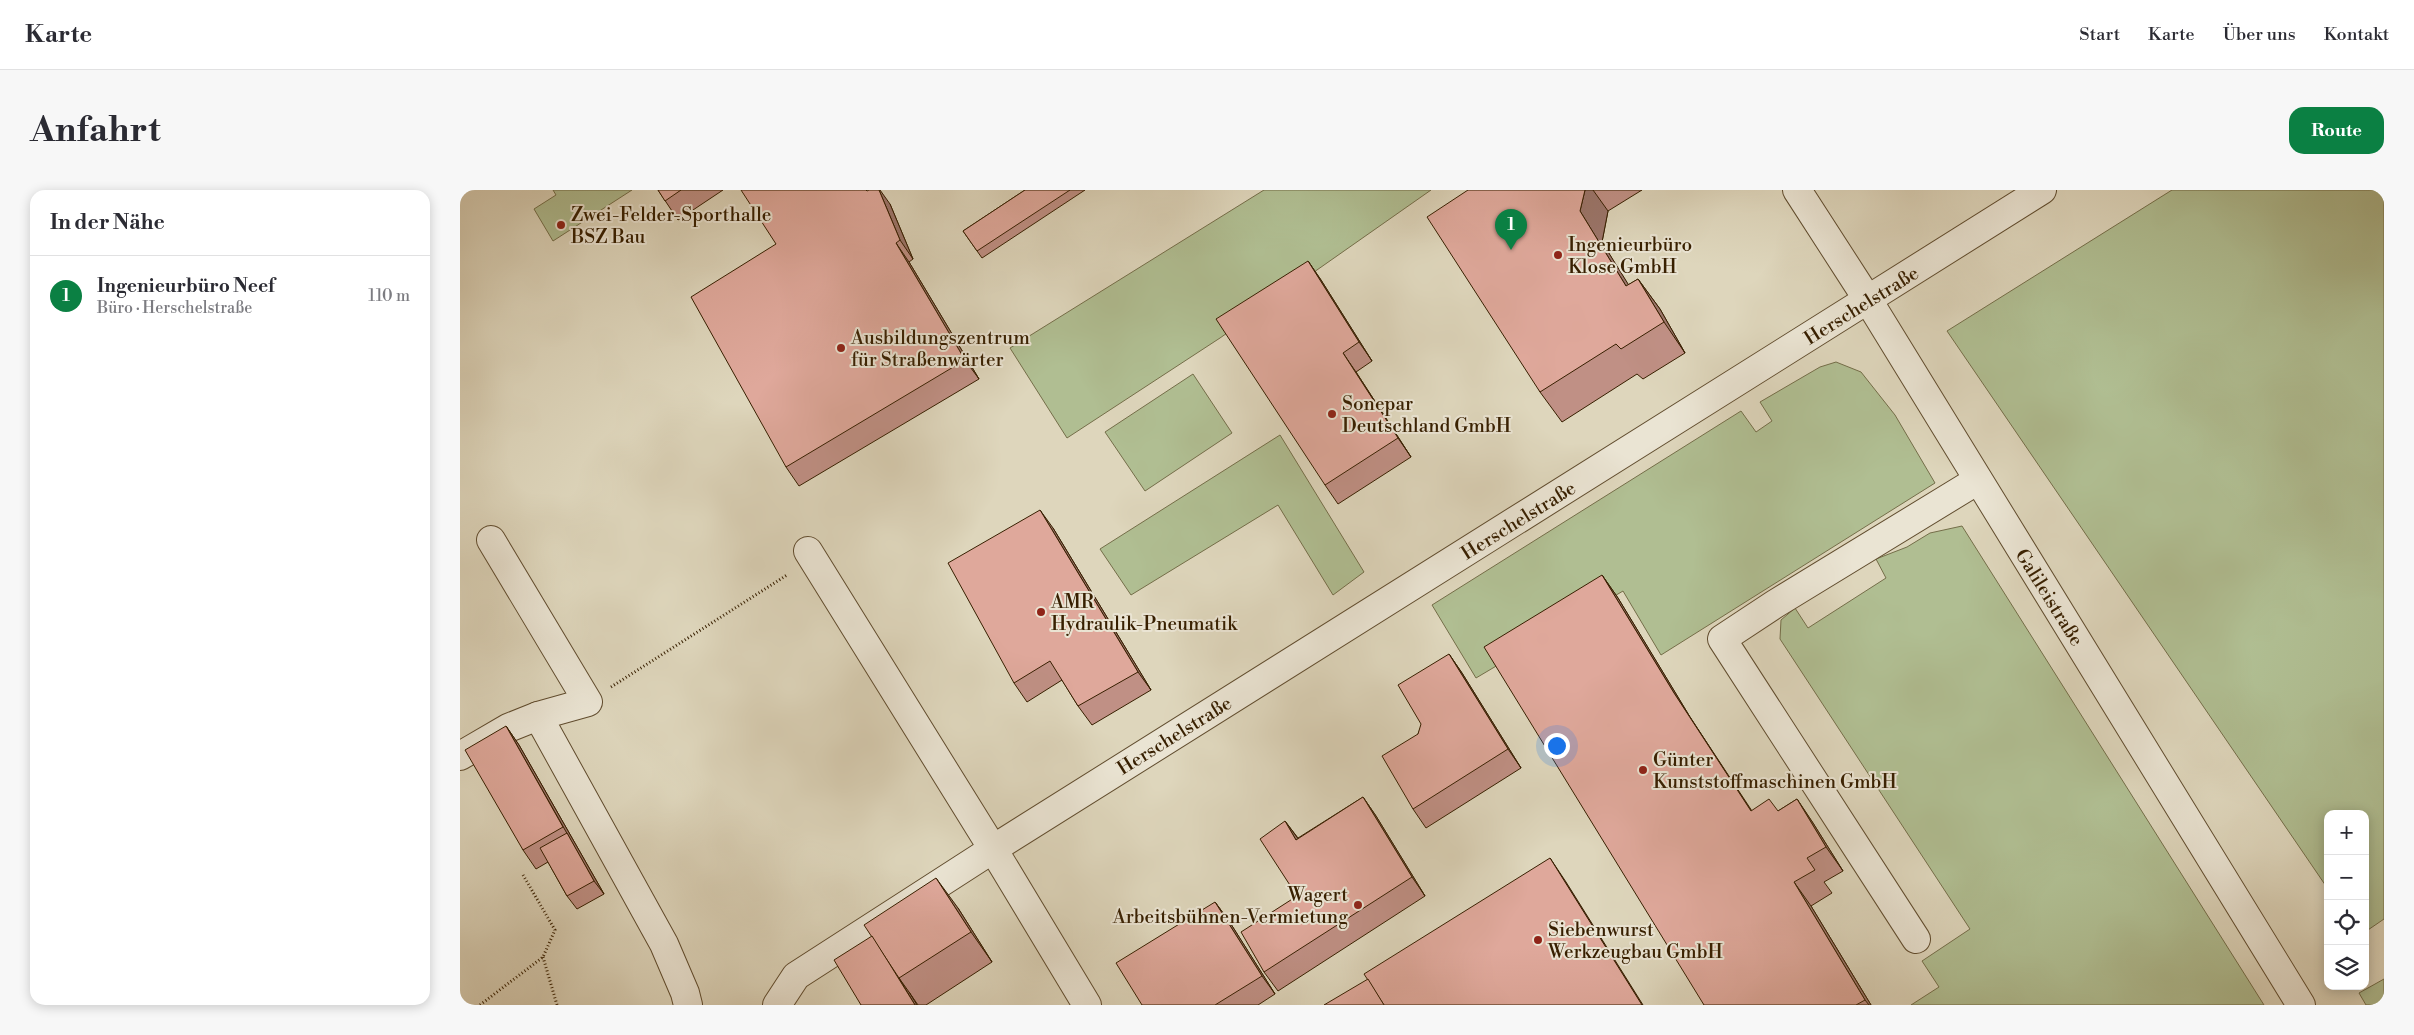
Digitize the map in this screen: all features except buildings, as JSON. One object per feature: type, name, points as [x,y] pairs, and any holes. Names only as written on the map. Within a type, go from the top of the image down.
[{"type":"street","name":"Galileistraße","points":[[1797,190],[1868,300],[2301,1005]]},
{"type":"street","name":"Herschelstraße","points":[[777,1005],[796,976],[993,849],[2042,190]]},
{"type":"street","points":[[1916,939],[1722,639],[1978,480]]},
{"type":"street","points":[[460,756],[508,728],[538,716],[588,702],[491,540]]},
{"type":"street","points":[[810,555],[993,849],[1087,1005]]},
{"type":"street","points":[[538,716],[664,944],[685,993],[688,1005]]},
{"type":"path","points":[[588,702],[810,555]]},
{"type":"path","points":[[480,1005],[543,957],[555,930],[523,875]]},
{"type":"path","points":[[543,957],[557,1005]]},
{"type":"green space","name":"Zwei-Felder-Sporthalle BSZ Bau","points":[[553,190],[632,190],[553,241],[534,209],[556,195]]},
{"type":"green space","points":[[1264,190],[1431,190],[1220,338],[1067,438],[1010,348]]},
{"type":"green space","points":[[2172,190],[2384,190],[2384,919],[2369,929],[2369,810],[2324,810],[2324,883],[1947,331]]},
{"type":"green space","points":[[1836,362],[1861,372],[1895,415],[1935,483],[1661,655],[1623,591],[1476,678],[1432,605],[1741,411],[1756,432],[1772,421],[1760,402],[1820,367]]},
{"type":"green space","points":[[1193,374],[1232,433],[1145,491],[1105,432]]},
{"type":"green space","points":[[1280,435],[1364,572],[1333,595],[1278,505],[1131,595],[1100,549]]},
{"type":"green space","points":[[1962,526],[2264,1005],[1911,1005],[1939,987],[1922,961],[1970,929],[1780,639],[1781,620],[1795,608],[1808,628],[1886,578],[1876,559],[1907,547],[1930,533]]},
{"type":"green space","points":[[2384,979],[2384,1005],[2366,1005],[2359,993],[2369,990],[2369,987]]},
{"type":"place","name":"Zwei-Felder-Sporthalle BSZ Bau","points":[[561,225]]},
{"type":"place","name":"Ingenieurbüro Neef","points":[[1511,250]]},
{"type":"place","name":"Ingenieurbüro Klose GmbH","points":[[1558,255]]},
{"type":"place","name":"Ausbildungszentrum für Straßenwärter","points":[[841,348]]},
{"type":"place","name":"Sonepar Deutschland GmbH","points":[[1332,414]]},
{"type":"place","name":"AMR Hydraulik-Pneumatik","points":[[1041,612]]},
{"type":"place","name":"Günter Kunststoffmaschinen GmbH","points":[[1643,770]]},
{"type":"place","name":"Wagert Arbeitsbühnen-Vermietung","points":[[1358,905]]},
{"type":"place","name":"Siebenwurst Werkzeugbau GmbH","points":[[1538,940]]}]
